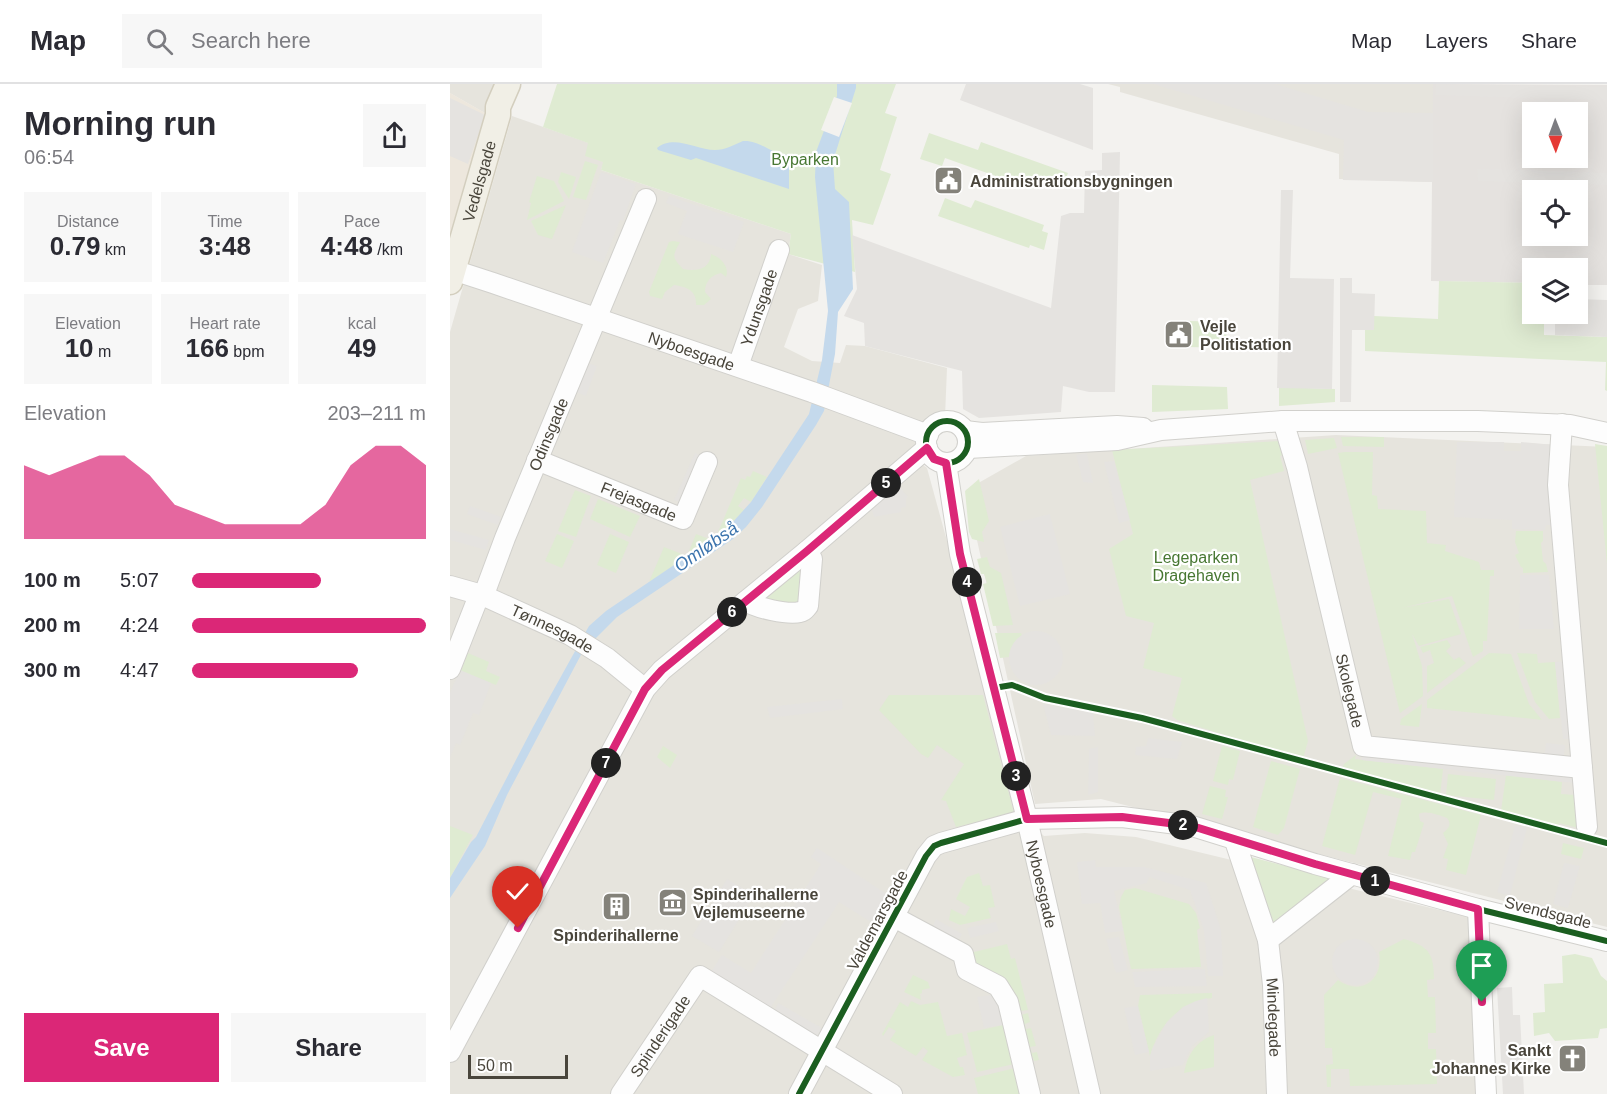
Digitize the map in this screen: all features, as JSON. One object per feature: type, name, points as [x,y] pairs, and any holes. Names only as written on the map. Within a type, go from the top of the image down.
[{"type":"main road","name":"Vedelsgade","points":[[451,274],[498,115],[498,107],[508,84]]},
{"type":"main road","name":"Vedelsgade","points":[[498,115],[507,108],[520,84]]},
{"type":"street","name":"Odinsgade","points":[[450,669],[476,603],[486,589],[646,199]]},
{"type":"street","name":"Ydunsgade","points":[[738,366],[779,250]]},
{"type":"street","name":"Nyboesgade","points":[[451,274],[597,318],[821,395],[927,442]]},
{"type":"street","points":[[450,1052],[645,689],[662,670],[807,551],[927,442],[932,428],[948,421],[960,426],[966,440],[958,460],[946,463],[934,459],[927,442]]},
{"type":"street","points":[[966,440],[1117,440],[1161,430],[1282,421],[1478,421],[1566,424],[1607,421]]},
{"type":"street","name":"Skolegade","points":[[1282,421],[1298,467],[1363,746],[1581,768]]},
{"type":"street","points":[[1566,424],[1607,433]]},
{"type":"street","points":[[1566,424],[1558,484],[1587,827]]},
{"type":"street","name":"Frejasgade","points":[[537,460],[683,519],[707,462]]},
{"type":"street","name":"Nyboesgade","points":[[946,463],[960,554],[1027,819],[1090,1094]]},
{"type":"street","points":[[746,601],[753,606],[767,609],[799,612],[805,609],[808,606],[812,559],[807,551]]},
{"type":"street","name":"Tønnesgade","points":[[450,586],[482,595],[576,638],[645,689]]},
{"type":"street","name":"Svendsgade","points":[[1027,819],[1122,817],[1192,826],[1235,841],[1478,909],[1607,941]]},
{"type":"street","name":"Valdemarsgade","points":[[799,1094],[926,856],[934,846],[1027,819]]},
{"type":"street","name":"Mindegade","points":[[1235,841],[1268,940],[1273,985],[1277,1094]]},
{"type":"street","points":[[1268,940],[1352,874]]},
{"type":"street","points":[[1478,909],[1486,1094]]},
{"type":"street","name":"Valdemarsgade","points":[[894,917],[963,954],[967,970],[998,986],[1008,1002],[1030,1094]]},
{"type":"street","name":"Spinderigade","points":[[621,1094],[700,976],[822,1051]]},
{"type":"street","points":[[822,1051],[892,1094]]},
{"type":"shaded area","points":[[450,84],[494,84],[485,113],[450,93]]},
{"type":"shaded area","points":[[966,84],[1080,84],[1093,88],[1093,150],[960,100]]},
{"type":"shaded area","points":[[1108,84],[1433,84],[1433,182],[1339,179],[1339,154],[1120,92],[1120,87]]},
{"type":"shaded area","points":[[1153,84],[1275,84],[1368,112],[1433,113],[1433,182],[1343,180],[1344,140]]},
{"type":"shaded area","points":[[1433,84],[1607,85],[1607,285],[1588,285],[1588,258],[1522,258],[1522,283],[1431,281]]},
{"type":"shaded area","points":[[1436,84],[1607,87],[1607,100],[1435,95]]},
{"type":"shaded area","points":[[450,93],[485,113],[450,235]]},
{"type":"shaded area","points":[[450,98],[485,115],[468,164],[450,156]]},
{"type":"shaded area","points":[[512,116],[589,143],[604,162],[601,170],[791,234],[788,254],[822,265],[818,301],[798,309],[784,347],[812,361],[840,363],[846,345],[865,346],[947,368],[945,417],[930,420],[921,428],[915,450],[918,461],[927,468],[1022,815],[1044,836],[1085,833],[1136,837],[1473,918],[1479,1094],[450,1094],[450,332]]},
{"type":"shaded area","points":[[1120,152],[1115,392],[1089,392],[1063,386],[1061,412],[979,418],[963,409],[962,371],[865,346],[864,323],[844,316],[857,289],[852,235],[1051,308],[1061,216],[1070,213],[1084,213],[1085,171],[1102,170],[1102,153]]},
{"type":"shaded area","points":[[1477,169],[1607,173],[1607,185],[1588,184],[1588,180],[1478,181]]},
{"type":"shaded area","points":[[601,172],[636,184],[623,221],[620,220],[603,263],[572,252]]},
{"type":"shaded area","points":[[1281,190],[1293,190],[1290,278],[1334,279],[1332,389],[1277,388]]},
{"type":"shaded area","points":[[669,196],[744,222],[733,252],[678,234],[687,211],[666,203]]},
{"type":"shaded area","points":[[1340,278],[1352,278],[1352,293],[1375,294],[1374,330],[1352,330],[1351,402],[1340,402]]},
{"type":"shaded area","points":[[1588,299],[1607,300],[1607,337],[1555,335],[1555,324],[1588,324]]},
{"type":"shaded area","points":[[587,363],[597,366],[586,396],[576,392]]},
{"type":"shaded area","points":[[1336,435],[1607,447],[1607,927],[1101,799],[1035,804],[966,490],[1026,456]]},
{"type":"shaded area","points":[[1457,442],[1504,442],[1504,451],[1521,451],[1521,442],[1555,445],[1556,525],[1546,525],[1545,530],[1512,529],[1512,520],[1454,517]]},
{"type":"shaded area","points":[[695,453],[704,457],[684,504],[674,500]]},
{"type":"shaded area","points":[[1087,453],[1093,483],[1083,482],[1076,455]]},
{"type":"shaded area","points":[[1114,461],[1130,520],[1119,523],[1104,462]]},
{"type":"shaded area","points":[[898,485],[908,497],[906,507],[901,508],[901,512],[874,517],[871,508]]},
{"type":"shaded area","points":[[470,506],[501,517],[498,525],[467,514]]},
{"type":"shaded area","points":[[1050,514],[1070,594],[1020,606],[1000,527]]},
{"type":"shaded area","points":[[450,529],[489,540],[486,550],[450,540]]},
{"type":"shaded area","points":[[1520,575],[1549,575],[1554,629],[1519,629]]},
{"type":"shaded area","points":[[1031,631],[1041,631],[1051,635],[1059,643],[1063,658],[1059,673],[1051,681],[1041,685],[1031,685],[1021,681],[1013,673],[1009,663],[1009,653],[1013,643],[1021,635]]},
{"type":"shaded area","points":[[1573,661],[1579,738],[1563,739],[1555,662]]},
{"type":"shaded area","points":[[460,670],[491,683],[479,715],[473,713],[460,745],[456,743],[450,757],[450,693]]},
{"type":"shaded area","points":[[842,699],[843,709],[770,718],[767,707]]},
{"type":"shaded area","points":[[1043,704],[1093,713],[1095,736],[1051,735]]},
{"type":"shaded area","points":[[1148,738],[1182,742],[1177,759],[1135,755],[1136,747],[1146,746]]},
{"type":"shaded area","points":[[1546,743],[1565,745],[1563,766],[1575,768],[1574,783],[1362,760],[1363,746],[1544,764]]},
{"type":"shaded area","points":[[1098,747],[1098,792],[1088,795],[1089,749]]},
{"type":"shaded area","points":[[1515,825],[1527,828],[1510,896],[1497,892]]},
{"type":"shaded area","points":[[817,848],[888,895],[871,922],[839,902],[769,1010],[711,972],[722,955],[751,973],[821,864],[811,857]]},
{"type":"shaded area","points":[[1095,860],[1096,867],[1144,867],[1206,883],[1221,930],[1223,976],[1208,976],[1204,930],[1190,890],[1149,877],[1147,883],[1114,891],[1123,931],[1105,933],[1100,903],[1082,904],[1077,862]]},
{"type":"shaded area","points":[[1564,863],[1580,866],[1568,908],[1553,904]]},
{"type":"shaded area","points":[[727,879],[754,895],[719,952],[692,936]]},
{"type":"shaded area","points":[[936,919],[962,934],[958,941],[932,927]]},
{"type":"shaded area","points":[[996,922],[999,931],[970,938],[967,928]]},
{"type":"shaded area","points":[[1119,937],[1128,970],[1116,973],[1106,939]]},
{"type":"shaded area","points":[[1355,939],[1371,946],[1378,962],[1371,978],[1355,985],[1339,978],[1332,962],[1339,946]]},
{"type":"shaded area","points":[[1205,969],[1207,986],[1135,987],[1132,972]]},
{"type":"shaded area","points":[[1512,987],[1513,1015],[1520,1015],[1524,1094],[1503,1094],[1497,988]]},
{"type":"shaded area","points":[[998,994],[1008,1024],[984,1028],[977,997]]},
{"type":"shaded area","points":[[1207,998],[1209,1032],[1192,1046],[1183,1065],[1150,1071],[1150,1056],[1153,1047],[1167,1022],[1183,1007]]},
{"type":"shaded area","points":[[778,1003],[822,1028],[817,1036],[774,1012]]},
{"type":"shaded area","points":[[1138,1006],[1149,1052],[1135,1055],[1124,1008]]},
{"type":"green space","name":"Byparken","points":[[557,84],[896,84],[885,113],[897,117],[880,170],[891,174],[873,225],[852,220],[855,272],[788,254],[791,234],[601,170],[603,162],[585,156],[588,143],[543,127]]},
{"type":"green space","points":[[929,133],[978,150],[981,142],[1068,173],[1063,185],[1037,176],[1032,189],[945,158],[942,166],[920,159]]},
{"type":"green space","points":[[585,161],[598,165],[586,200],[573,197]]},
{"type":"green space","points":[[561,172],[576,177],[569,199],[558,182]]},
{"type":"green space","points":[[537,176],[554,181],[564,201],[527,220],[531,203],[529,202]]},
{"type":"green space","points":[[945,198],[971,208],[975,200],[1044,225],[1042,231],[1048,233],[1044,250],[1030,245],[1029,248],[938,216]]},
{"type":"green space","points":[[566,205],[552,239],[538,235],[531,221]]},
{"type":"green space","points":[[669,242],[680,242],[674,257],[683,269],[702,268],[708,263],[711,254],[718,257],[727,269],[726,277],[721,273],[717,274],[707,282],[705,292],[711,299],[704,305],[696,305],[695,296],[690,290],[674,285],[665,292],[662,299],[650,296],[649,292]]},
{"type":"green space","points":[[1439,281],[1522,283],[1522,324],[1544,324],[1544,335],[1607,337],[1607,391],[1605,390],[1606,362],[1365,351],[1365,330],[1374,330],[1374,316],[1438,319]]},
{"type":"green space","points":[[1190,321],[1227,322],[1226,348],[1189,347]]},
{"type":"green space","points":[[1152,385],[1227,387],[1228,409],[1152,412]]},
{"type":"green space","points":[[1279,387],[1335,389],[1335,402],[1279,406]]},
{"type":"green space","points":[[1341,437],[1384,437],[1384,447],[1343,446]]},
{"type":"green space","points":[[1334,438],[1337,448],[1308,454],[1305,440]]},
{"type":"green space","name":"Legeparken Dragehaven","points":[[1280,441],[1286,454],[1280,456],[1284,471],[1250,480],[1308,741],[1303,759],[1177,720],[1172,716],[1182,678],[1143,668],[1154,623],[1126,616],[1109,549],[1133,534],[1112,450]]},
{"type":"green space","points":[[1595,444],[1607,446],[1607,564]]},
{"type":"green space","points":[[1373,452],[1372,495],[1377,496],[1378,509],[1426,511],[1427,543],[1446,545],[1445,551],[1479,562],[1481,570],[1494,570],[1494,576],[1490,576],[1487,641],[1483,641],[1483,651],[1473,657],[1452,596],[1402,608],[1449,599],[1461,634],[1419,646],[1412,634],[1422,666],[1423,696],[1400,713],[1338,453]]},
{"type":"green space","points":[[753,471],[767,477],[751,502],[744,498],[738,506],[744,510],[716,537],[741,478],[745,480]]},
{"type":"green space","points":[[979,479],[989,521],[982,532],[984,542],[972,539],[969,532],[965,491]]},
{"type":"green space","points":[[575,490],[591,496],[576,537],[558,531]]},
{"type":"green space","points":[[598,499],[640,516],[630,537],[590,519]]},
{"type":"green space","points":[[1516,531],[1543,531],[1541,543],[1543,561],[1548,572],[1523,573],[1523,568],[1515,555],[1519,553],[1515,542]]},
{"type":"green space","points":[[557,534],[574,541],[562,568],[545,561]]},
{"type":"green space","points":[[610,534],[629,542],[616,573],[597,565]]},
{"type":"green space","points":[[696,534],[712,540],[649,582],[664,547],[687,556]]},
{"type":"green space","points":[[987,557],[990,567],[1001,573],[1013,625],[993,626],[983,584],[987,583],[984,574],[981,574],[977,559]]},
{"type":"green space","points":[[803,566],[800,605],[768,603],[762,596]]},
{"type":"green space","points":[[995,633],[1021,633],[1022,635],[1011,648],[1009,657],[1000,658]]},
{"type":"green space","points":[[1447,640],[1451,646],[1446,651],[1454,660],[1459,657],[1466,663],[1427,693],[1427,666],[1434,663],[1430,650],[1423,653],[1420,647]]},
{"type":"green space","points":[[468,653],[489,662],[486,671],[500,677],[496,685],[461,671]]},
{"type":"green space","points":[[1489,653],[1511,654],[1529,704],[1542,720],[1427,708],[1427,700]]},
{"type":"green space","points":[[1517,653],[1537,654],[1538,663],[1555,662],[1560,718],[1549,719],[1535,702]]},
{"type":"green space","points":[[889,695],[983,695],[1014,813],[956,827],[946,801],[941,800],[964,764],[937,745],[928,758],[921,754],[879,710]]},
{"type":"green space","points":[[1422,704],[1419,727],[1400,725],[1401,719]]},
{"type":"green space","points":[[663,746],[677,755],[670,768],[657,757]]},
{"type":"green space","points":[[1222,746],[1240,751],[1233,780],[1229,779],[1228,785],[1213,781]]},
{"type":"green space","points":[[1356,755],[1355,759],[1443,769],[1440,796],[1342,769],[1344,764]]},
{"type":"green space","points":[[1271,761],[1300,769],[1284,828],[1278,835],[1253,827]]},
{"type":"green space","points":[[1448,774],[1496,779],[1494,800],[1446,795]]},
{"type":"green space","points":[[1506,775],[1562,782],[1561,794],[1576,795],[1578,828],[1559,823],[1558,827],[1501,811]]},
{"type":"green space","points":[[1340,778],[1481,815],[1466,875],[1446,870],[1448,859],[1443,858],[1448,844],[1443,833],[1450,824],[1447,818],[1433,813],[1419,814],[1420,821],[1424,823],[1415,852],[1412,852],[1410,860],[1388,856],[1402,799],[1373,792],[1355,855],[1322,846]]},
{"type":"green space","points":[[1210,786],[1226,790],[1225,797],[1228,797],[1222,819],[1202,814]]},
{"type":"green space","points":[[450,826],[473,835],[450,878]]},
{"type":"green space","points":[[1563,843],[1584,848],[1581,859],[1561,854]]},
{"type":"green space","points":[[1247,856],[1333,878],[1272,928]]},
{"type":"green space","points":[[979,873],[983,886],[990,885],[995,907],[988,908],[991,918],[960,925],[949,920],[951,909],[965,916],[970,907],[956,899],[967,877]]},
{"type":"green space","points":[[1135,888],[1189,904],[1196,913],[1200,928],[1197,930],[1201,967],[1131,969],[1119,907],[1125,890]]},
{"type":"green space","points":[[1404,939],[1424,948],[1433,963],[1434,979],[1427,980],[1428,997],[1435,997],[1436,1033],[1428,1033],[1428,1049],[1436,1049],[1437,1084],[1350,1086],[1349,1069],[1331,1069],[1331,1087],[1327,1087],[1326,1065],[1333,1064],[1332,1048],[1325,1048],[1324,995],[1338,980],[1355,987],[1369,983],[1378,970],[1379,952]]},
{"type":"green space","points":[[1007,944],[1011,959],[1015,958],[1028,1010],[1021,1011],[1017,1008],[974,963],[970,953]]},
{"type":"green space","points":[[1575,954],[1592,958],[1601,976],[1607,981],[1607,1028],[1600,1029],[1598,1038],[1555,1041],[1549,1033],[1534,1036],[1533,1013],[1545,1012],[1544,984],[1563,983],[1562,956]]},
{"type":"green space","points":[[913,975],[928,982],[930,988],[922,990],[921,1000],[904,992]]},
{"type":"green space","points":[[1212,993],[1212,998],[1190,1004],[1172,1017],[1159,1034],[1150,1056],[1138,1006],[1140,995]]},
{"type":"green space","points":[[911,1001],[920,1005],[938,1002],[947,1036],[962,1033],[967,1055],[957,1058],[965,1075],[953,1077],[922,1060],[928,1051],[923,1047],[916,1056],[890,1040],[896,1031],[889,1027],[883,1036],[900,1002],[908,1007]]},
{"type":"green space","points":[[1028,1013],[1030,1022],[1025,1024],[1026,1029],[1031,1028],[1036,1046],[1030,1047],[1032,1053],[1037,1052],[1039,1060],[1034,1061],[1033,1057],[1028,1058],[1017,1016]]},
{"type":"green space","points":[[1003,1025],[1004,1031],[1010,1030],[1019,1063],[977,1072],[967,1033]]},
{"type":"green space","points":[[1214,1035],[1214,1067],[1184,1073],[1187,1060],[1193,1050],[1202,1041]]},
{"type":"green space","points":[[1019,1067],[1026,1094],[978,1094],[974,1078]]},
{"type":"water","name":"Omløbså","points":[[837,84],[856,84],[833,161],[835,189],[849,202],[853,289],[838,312],[835,354],[824,411],[762,507],[746,527],[733,539],[617,617],[583,651],[507,795],[485,846],[450,898],[450,878],[476,837],[589,626],[606,611],[720,534],[731,524],[751,502],[809,414],[822,360],[828,311],[815,177],[816,152],[837,96]]},
{"type":"water","points":[[743,141],[789,155],[789,189],[696,158],[691,160],[657,148],[671,142],[678,142],[719,150]]},
{"type":"pier","points":[[834,97],[852,103],[839,137],[821,130]]},
{"type":"cycle path","points":[[947,421],[962,427],[968,442],[962,457],[947,463],[932,457],[926,442],[932,427],[947,421]]},
{"type":"cycle path","points":[[994,688],[1012,685],[1045,698],[1142,718],[1607,843]]},
{"type":"cycle path","points":[[799,1094],[926,856],[934,846],[1027,819],[1122,817],[1192,826],[1315,864],[1478,909],[1607,941]]},
{"type":"place","name":"Administrationsbygningen","points":[[949,181]]},
{"type":"place","name":"Vejle Politistation","points":[[1179,335]]},
{"type":"place","name":"Spinderihallerne Vejlemuseerne","points":[[672,903]]},
{"type":"place","name":"Spinderihallerne","points":[[616,907]]},
{"type":"place","name":"Sankt Johannes Kirke","points":[[1572,1059]]},
{"type":"route","points":[[518,928],[645,689],[662,670],[807,551],[927,448],[934,459],[946,463],[960,554],[1027,819],[1122,817],[1192,826],[1235,841],[1478,909],[1482,1002]]}]
